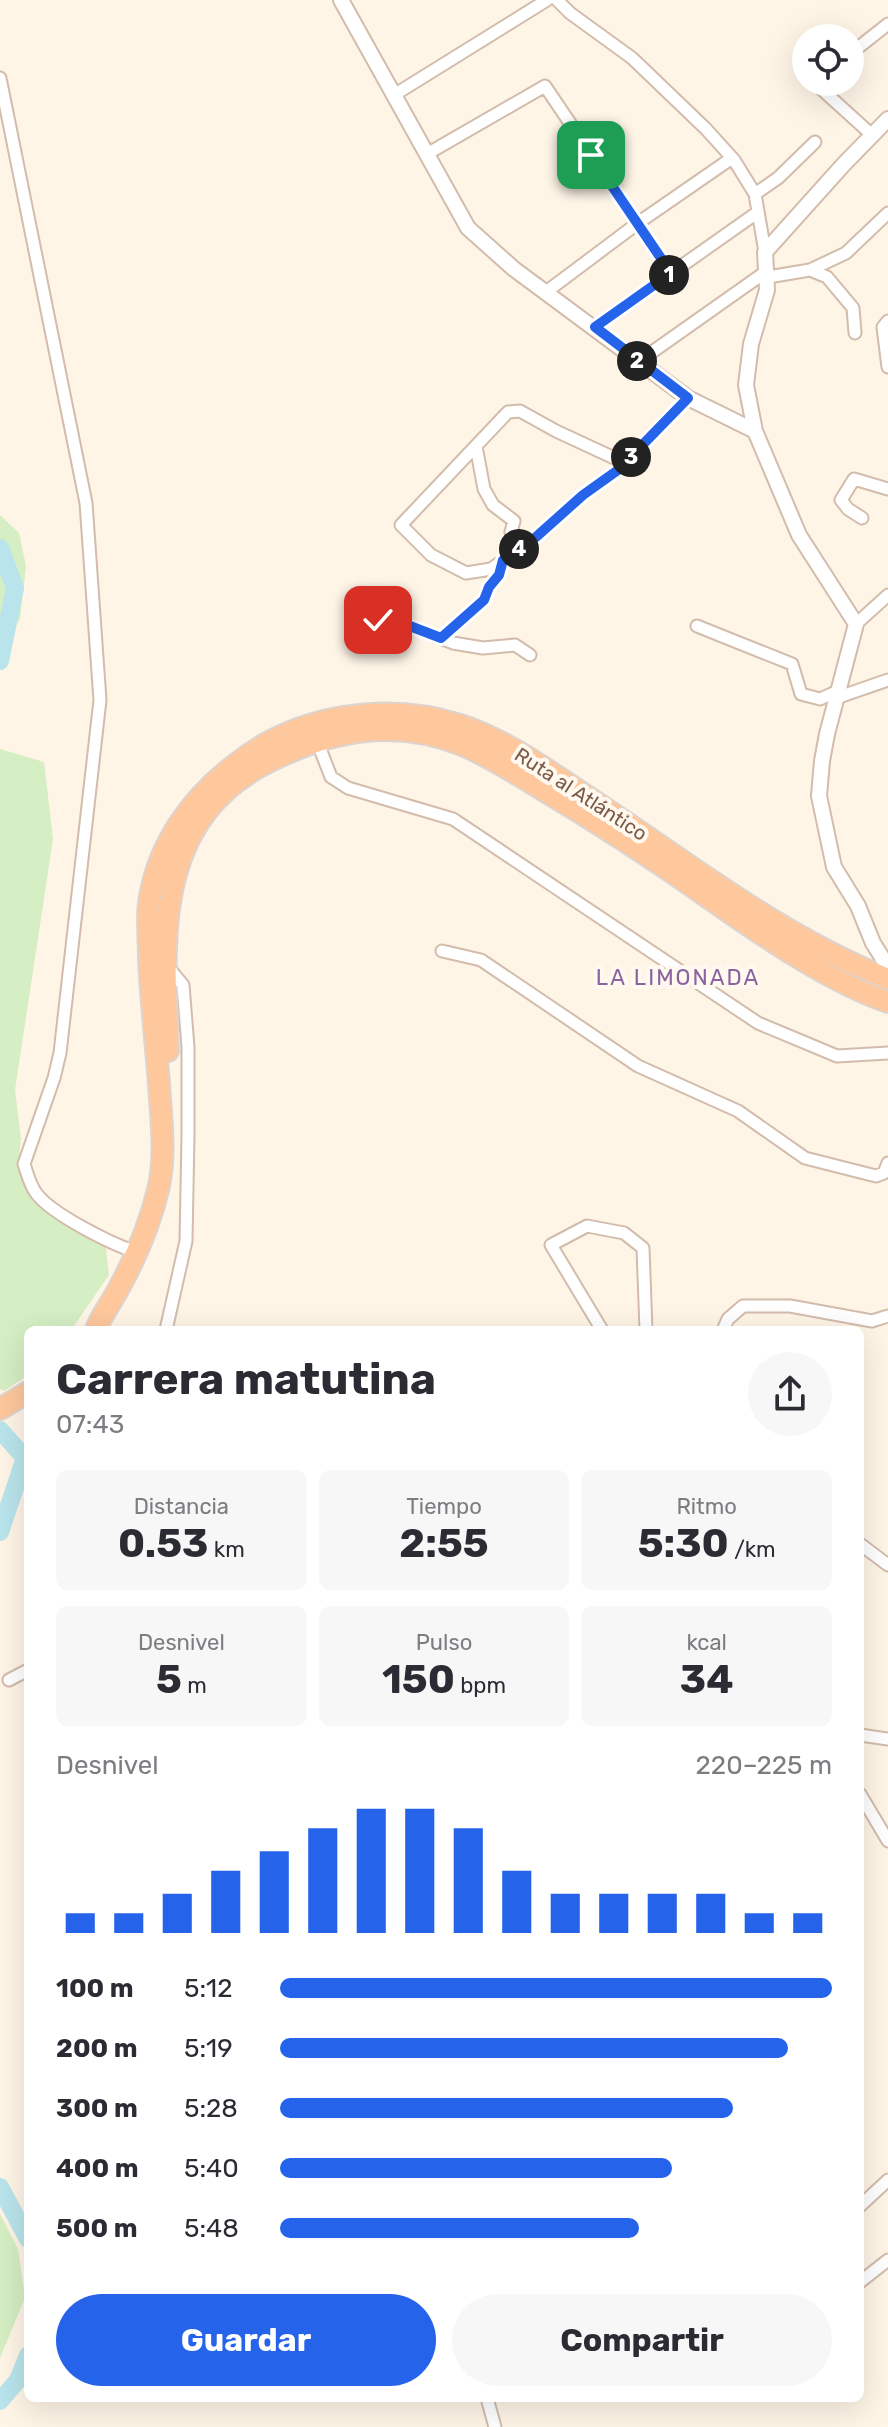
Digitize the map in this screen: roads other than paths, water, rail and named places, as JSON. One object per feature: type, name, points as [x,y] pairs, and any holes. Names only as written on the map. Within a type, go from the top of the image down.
[{"type":"highway","name":"Ruta al Atlántico","points":[[141,1254],[160,1182],[163,1139],[151,1015],[149,938],[149,903],[158,868],[185,813],[212,782],[247,754],[323,721],[385,712],[413,714],[460,725],[518,751],[794,935],[847,963],[888,979]]},
{"type":"highway","name":"Ruta al Atlántico","points":[[98,1326],[113,1314],[168,1188],[173,1144],[166,925],[171,886],[185,843],[203,815],[222,795],[258,767],[303,746],[338,735],[387,730],[439,736],[474,748],[598,823],[788,950],[841,981],[888,1002]]},
{"type":"highway","points":[[0,1409],[24,1394]]},
{"type":"street","points":[[341,0],[468,228],[514,269],[688,398],[755,431]]},
{"type":"street","points":[[394,95],[547,0]]},
{"type":"street","points":[[559,1],[570,13],[632,58],[706,129],[732,158],[755,194],[767,274],[767,290],[751,344],[746,385],[755,431],[799,535],[856,624]]},
{"type":"street","points":[[864,43],[888,24]]},
{"type":"street","points":[[0,78],[86,503],[100,700],[60,1053],[24,1164],[34,1192],[51,1209],[141,1254]]},
{"type":"street","points":[[427,154],[545,86],[671,273]]},
{"type":"street","points":[[829,96],[872,135]]},
{"type":"street","points":[[765,252],[887,122]]},
{"type":"street","points":[[755,194],[778,178],[815,142]]},
{"type":"street","points":[[546,292],[732,158]]},
{"type":"street","points":[[595,327],[758,212]]},
{"type":"street","points":[[638,362],[767,274],[810,270],[846,253],[888,213]]},
{"type":"street","points":[[810,270],[827,277],[853,308],[855,333]]},
{"type":"street","points":[[888,321],[883,327],[888,367]]},
{"type":"street","points":[[625,463],[520,411],[508,412],[401,525],[431,555],[466,573],[491,569],[625,463],[688,398]]},
{"type":"street","points":[[476,446],[484,489],[493,505],[514,521],[511,532],[527,543]]},
{"type":"street","points":[[862,518],[841,500],[854,479],[888,489]]},
{"type":"street","points":[[441,638],[484,600],[489,587],[499,575],[503,560]]},
{"type":"street","points":[[888,595],[856,624],[822,761],[819,796],[834,867],[858,906],[873,943],[888,963]]},
{"type":"street","points":[[364,626],[378,620],[402,623],[453,643],[483,648],[515,645],[530,655]]},
{"type":"street","points":[[697,626],[792,664],[801,694],[820,699],[888,680]]},
{"type":"street","points":[[317,741],[331,777],[348,788],[453,819],[758,1023],[837,1056],[888,1053]]},
{"type":"street","points":[[442,951],[481,960],[638,1066],[738,1111],[805,1158],[876,1176],[884,1173],[888,1163]]},
{"type":"street","points":[[166,964],[183,985],[188,1047],[186,1241],[167,1326]]},
{"type":"street","points":[[600,1326],[551,1245],[587,1226],[624,1233],[643,1248],[646,1326]]},
{"type":"street","points":[[725,1326],[743,1306],[790,1306],[872,1321],[888,1316]]},
{"type":"street","points":[[864,1547],[888,1565]]},
{"type":"street","points":[[9,1680],[24,1672]]},
{"type":"street","points":[[864,1736],[888,1739]]},
{"type":"street","points":[[864,1801],[888,1841]]},
{"type":"street","points":[[864,2202],[888,2180]]},
{"type":"street","points":[[864,2279],[888,2260]]},
{"type":"street","points":[[488,2402],[495,2427]]},
{"type":"waterway","points":[[0,548],[15,588],[0,661]]},
{"type":"waterway","points":[[0,1430],[24,1457]]},
{"type":"waterway","points":[[0,1532],[24,1461]]},
{"type":"waterway","points":[[0,2187],[24,2232]]},
{"type":"waterway","points":[[0,2401],[18,2380],[24,2365]]},
{"type":"district","name":"LA LIMONADA","points":[[678,977]]}]
